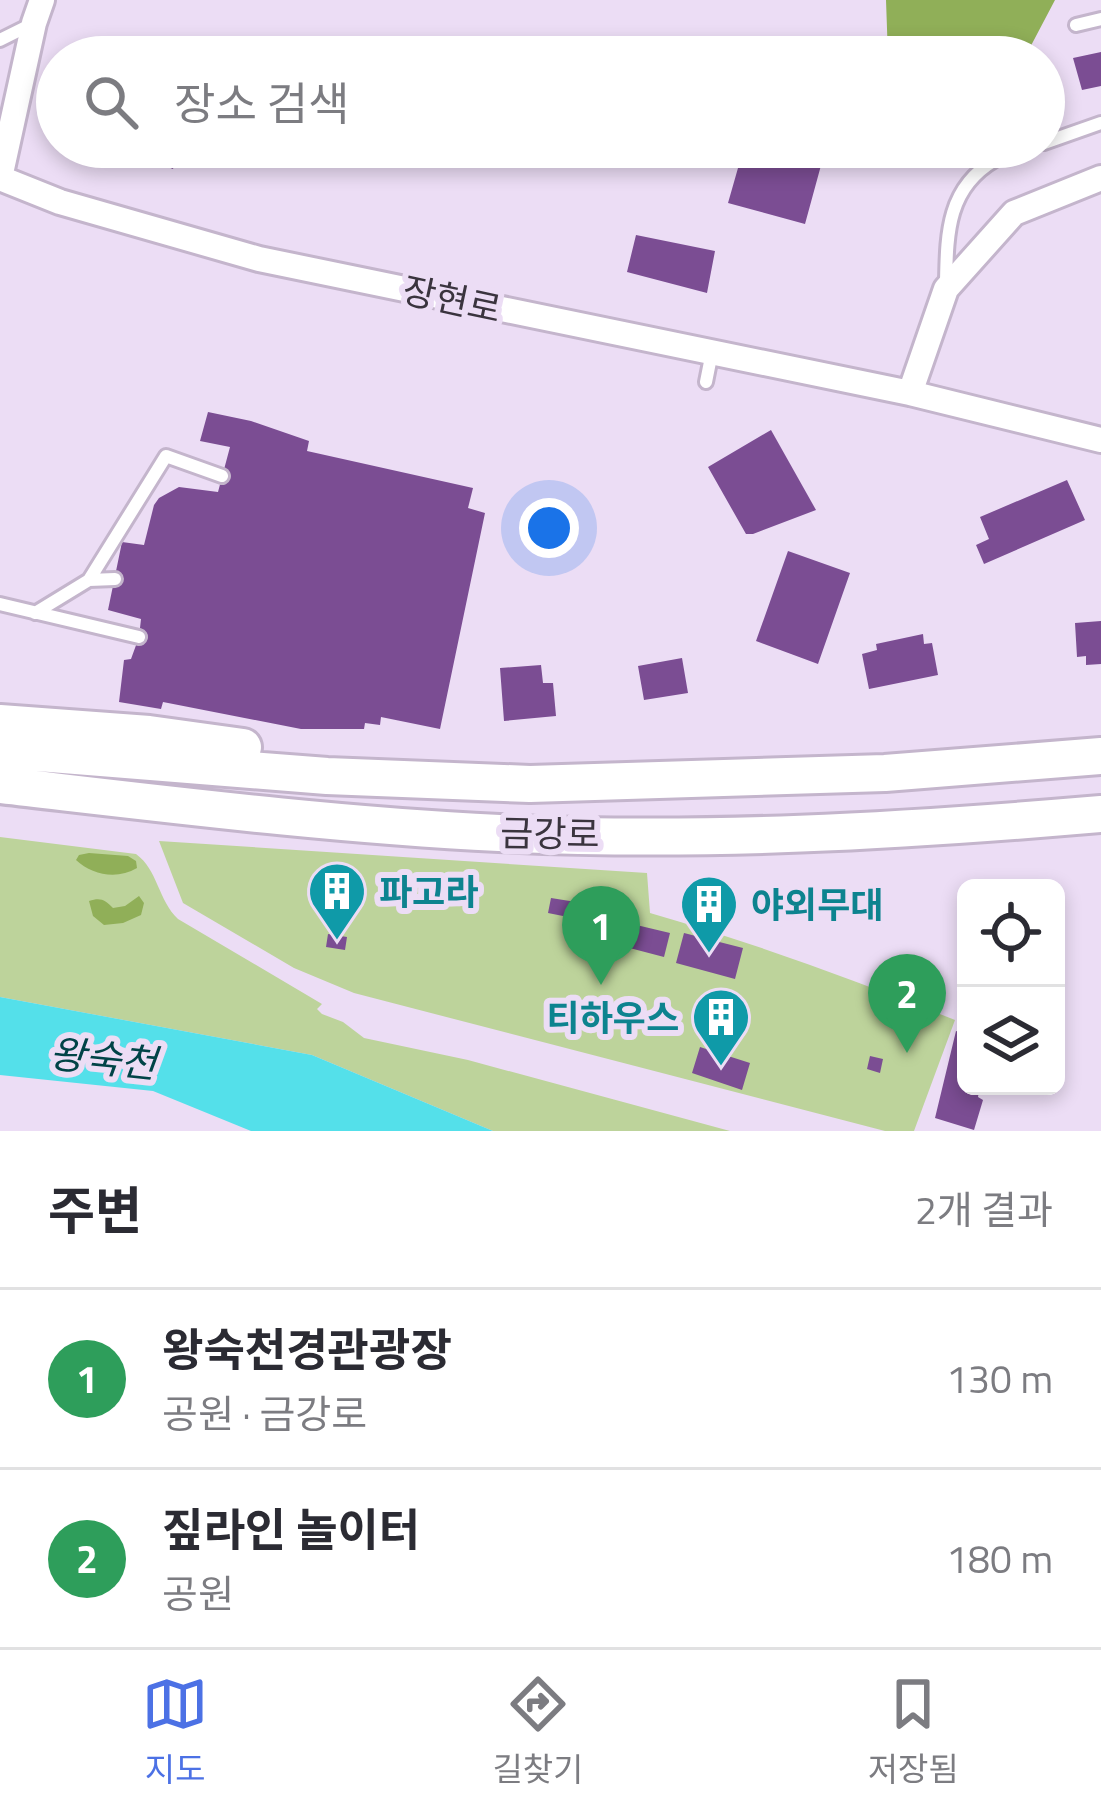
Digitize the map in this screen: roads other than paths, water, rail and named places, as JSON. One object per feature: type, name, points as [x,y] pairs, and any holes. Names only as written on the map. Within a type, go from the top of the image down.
[{"type":"main road","points":[[0,723],[149,734],[484,784]]},
{"type":"main road","name":"금강로","points":[[0,750],[484,784],[885,773],[1101,756]]},
{"type":"main road","name":"금강로","points":[[0,785],[500,833],[904,831],[1101,814]]},
{"type":"street","points":[[0,178],[38,12]]},
{"type":"street","name":"장현로","points":[[0,178],[59,202],[259,259],[910,393],[1101,440]]},
{"type":"street","points":[[910,393],[946,289],[1014,213],[1101,178]]},
{"type":"lane","points":[[0,40],[38,12]]},
{"type":"lane","points":[[1076,25],[1101,19]]},
{"type":"lane","points":[[1065,136],[1101,123]]},
{"type":"lane","points":[[946,289],[946,231],[954,206],[985,168]]},
{"type":"lane","points":[[706,382],[712,352]]},
{"type":"lane","points":[[35,613],[89,580],[166,456],[222,476]]},
{"type":"lane","points":[[89,580],[115,579]]},
{"type":"lane","points":[[0,604],[139,637]]},
{"type":"water","name":"왕숙천","points":[[0,997],[312,1055],[493,1131],[251,1131],[153,1091],[0,1075]]},
{"type":"place","name":"파고라","points":[[337,942]]},
{"type":"place","name":"야외무대","points":[[709,955]]},
{"type":"place","name":"왕숙천경관광장","points":[[601,985]]},
{"type":"place","name":"짚라인 놀이터","points":[[907,1053]]},
{"type":"place","name":"티하우스","points":[[721,1068]]}]
